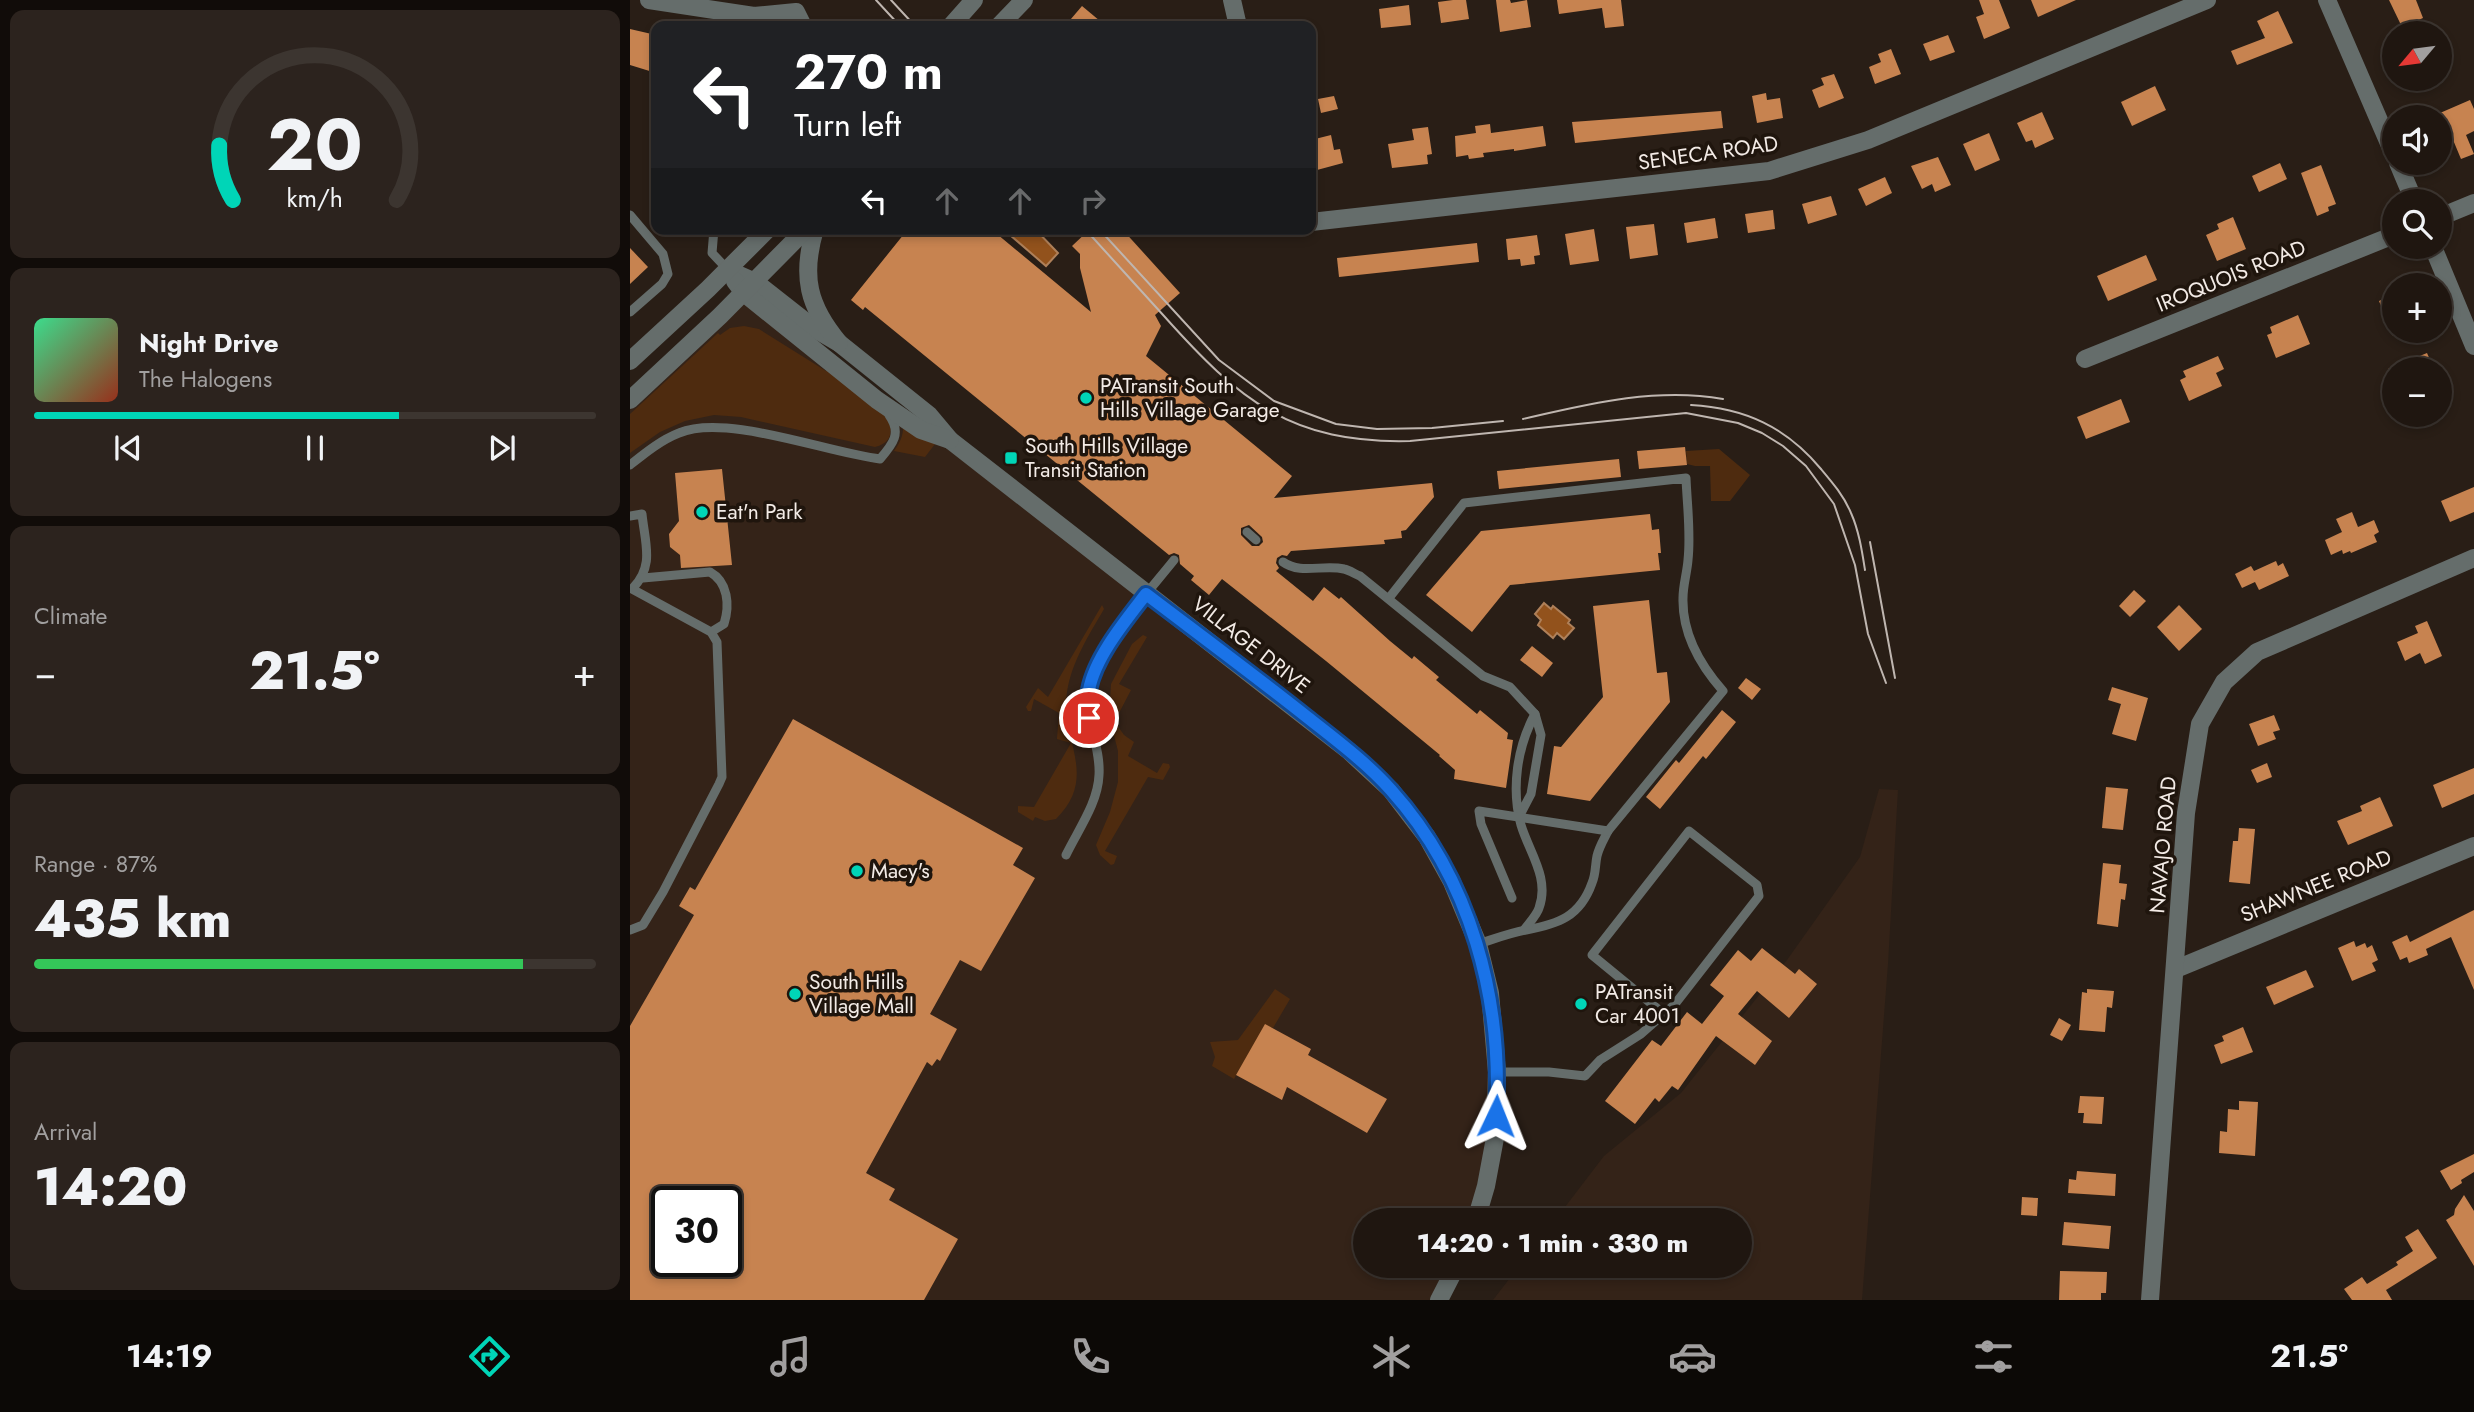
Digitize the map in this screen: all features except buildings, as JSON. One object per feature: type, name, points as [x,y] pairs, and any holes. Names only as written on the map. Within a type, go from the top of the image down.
[{"type":"street","points":[[649,0],[754,16],[796,13]]},
{"type":"street","points":[[955,21],[974,0]]},
{"type":"street","points":[[1004,21],[1024,0]]},
{"type":"street","points":[[1232,0],[1237,21]]},
{"type":"street","name":"SENECA ROAD","points":[[1316,221],[1769,171],[1868,140],[2207,0]]},
{"type":"street","points":[[2327,0],[2382,127]]},
{"type":"street","points":[[2452,212],[2474,203]]},
{"type":"street","points":[[632,356],[728,270],[762,235]]},
{"type":"street","points":[[630,400],[750,288],[800,235]]},
{"type":"street","points":[[814,235],[808,257],[810,295],[818,315],[839,343]]},
{"type":"street","name":"IROQUOIS ROAD","points":[[2085,359],[2382,240]]},
{"type":"street","points":[[2438,259],[2474,346]]},
{"type":"street","name":"VILLAGE DRIVE","points":[[728,270],[877,400],[921,430],[950,440]]},
{"type":"street","name":"VILLAGE DRIVE","points":[[750,288],[839,343],[929,415],[950,440],[1349,751],[1391,790],[1427,837],[1452,882],[1478,944],[1490,993],[1497,1072],[1495,1138],[1480,1208]]},
{"type":"street","name":"NAVAJO ROAD","points":[[2150,1300],[2186,813],[2200,724],[2224,682],[2257,652],[2474,558]]},
{"type":"street","name":"SHAWNEE ROAD","points":[[2176,969],[2474,846]]},
{"type":"street","points":[[1439,1300],[1450,1278]]},
{"type":"lane","points":[[630,215],[663,254],[668,274],[662,284],[630,312]]},
{"type":"lane","points":[[714,235],[712,253],[728,270]]},
{"type":"lane","points":[[630,465],[681,431],[716,427],[744,429],[880,459],[893,444],[896,433],[893,421],[877,400]]},
{"type":"lane","points":[[1389,598],[1464,503],[1686,478],[1688,560],[1683,598],[1684,619],[1706,672],[1723,691],[1608,831],[1597,853],[1593,881],[1584,901],[1572,914],[1544,928],[1524,930],[1478,944]]},
{"type":"lane","points":[[630,516],[642,514],[647,564],[643,578],[632,589],[711,632],[717,642],[722,777],[663,892],[643,925],[630,930]]},
{"type":"lane","points":[[1247,532],[1256,540]]},
{"type":"lane","points":[[1066,855],[1095,798],[1099,775],[1089,718],[1089,692],[1095,669],[1128,617],[1174,560]]},
{"type":"lane","points":[[1283,562],[1291,568],[1345,569],[1360,576],[1483,676],[1510,687],[1535,714],[1541,735],[1531,794],[1520,815]]},
{"type":"lane","points":[[643,578],[710,572],[720,577],[724,586],[727,614],[724,624],[711,632]]},
{"type":"lane","points":[[1524,930],[1540,907],[1542,877],[1520,823],[1515,792],[1525,733],[1535,714]]},
{"type":"lane","points":[[1512,898],[1481,824],[1479,811],[1520,815],[1608,831]]},
{"type":"lane","points":[[1497,1072],[1549,1072],[1585,1076],[1600,1060],[1641,1034],[1664,1014],[1675,1004],[1759,896],[1757,885],[1689,831],[1592,955],[1664,1014]]},
{"type":"shaded area","points":[[1010,235],[1041,235],[1058,253],[1046,266]]},
{"type":"shaded area","points":[[744,293],[877,400],[950,440],[1391,790],[1478,944],[1497,1095],[1478,1208],[1353,1208],[1353,1278],[1450,1278],[1439,1300],[630,1300],[630,400]]},
{"type":"shaded area","points":[[744,326],[759,329],[826,371],[829,369],[890,420],[887,440],[875,447],[741,417],[714,415],[685,421],[660,432],[630,453],[630,414],[718,333],[720,335],[730,328]]},
{"type":"shaded area","points":[[903,420],[935,444],[925,457],[894,451],[902,436]]},
{"type":"shaded area","points":[[1719,449],[1750,475],[1730,501],[1711,501],[1710,466],[1687,464],[1686,451]]},
{"type":"shaded area","points":[[1544,603],[1551,609],[1553,606],[1570,620],[1568,623],[1574,628],[1564,639],[1557,633],[1553,638],[1538,625],[1541,620],[1535,614]]},
{"type":"shaded area","points":[[1102,605],[1104,609],[1077,659],[1067,692],[1068,725],[1077,772],[1075,787],[1069,803],[1056,819],[1045,821],[1035,817],[1033,821],[1018,812],[1018,806],[1034,807],[1071,743],[1057,739],[1059,713],[1034,699],[1031,711],[1026,707],[1038,688],[1048,697]]},
{"type":"shaded area","points":[[1143,635],[1147,637],[1119,684],[1131,690],[1119,713],[1117,725],[1124,735],[1134,742],[1128,756],[1157,773],[1163,763],[1169,764],[1170,767],[1163,780],[1148,777],[1105,851],[1117,856],[1111,865],[1100,855],[1096,845],[1110,812],[1118,782],[1118,751],[1109,716],[1111,684],[1132,644]]},
{"type":"shaded area","points":[[1879,789],[1898,790],[1888,964],[1862,1300],[1493,1300],[1510,1278],[1752,1278],[1752,1208],[1564,1208],[1604,1156],[1681,1093],[1787,960],[1860,857]]},
{"type":"shaded area","points":[[1275,989],[1290,999],[1273,1028],[1265,1025],[1234,1079],[1212,1066],[1215,1057],[1210,1042],[1238,1040]]},
{"type":"tram line","points":[[876,0],[895,21]]},
{"type":"tram line","points":[[891,0],[910,21]]},
{"type":"tram line","points":[[1090,235],[1191,346],[1243,393],[1270,411],[1300,425],[1332,435],[1368,440],[1410,441],[1686,413],[1738,423],[1762,433],[1783,446],[1806,466],[1834,504],[1855,565],[1868,634],[1886,683]]},
{"type":"tram line","points":[[1104,235],[1219,360],[1274,401],[1336,424],[1377,429],[1432,428],[1503,421]]},
{"type":"tram line","points":[[1523,419],[1597,403],[1647,396],[1723,399]]},
{"type":"tram line","points":[[1691,405],[1747,415],[1779,431],[1808,454],[1848,507],[1858,534],[1865,570]]},
{"type":"tram line","points":[[1870,542],[1895,678]]},
{"type":"place","name":"PATransit South Hills Village Garage","points":[[1086,398]]},
{"type":"place","name":"South Hills Village Transit Station","points":[[1011,458]]},
{"type":"place","name":"Eat'n Park","points":[[702,512]]},
{"type":"place","name":"Macy's","points":[[857,871]]},
{"type":"place","name":"South Hills Village Mall","points":[[795,994]]},
{"type":"place","name":"PATransit Car 4001","points":[[1581,1004]]},
{"type":"route","points":[[1089,718],[1089,692],[1095,669],[1146,594],[1268,686],[1349,751],[1391,790],[1427,837],[1452,882],[1478,944],[1490,993],[1496,1049],[1496,1116]]}]
